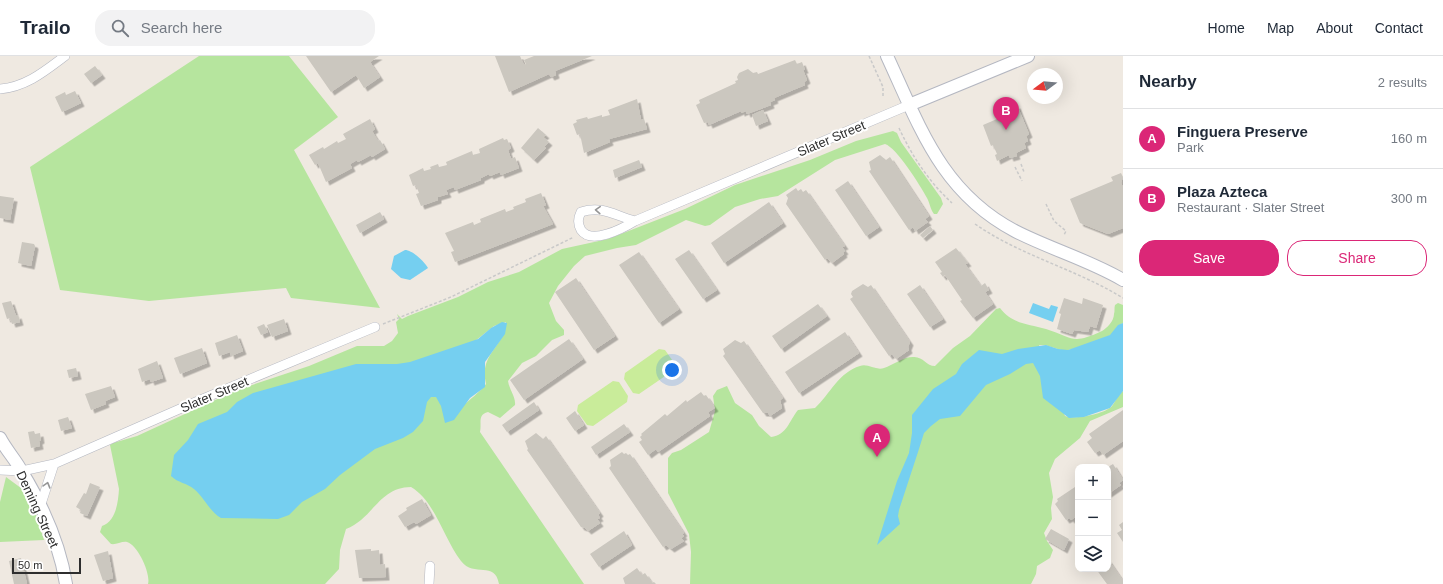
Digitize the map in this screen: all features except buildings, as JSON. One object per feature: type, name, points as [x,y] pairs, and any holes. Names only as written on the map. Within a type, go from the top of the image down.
[{"type":"street","points":[[0,89],[9,88],[36,78],[65,56]]},
{"type":"street","points":[[887,56],[924,138],[943,168],[963,192],[984,211],[1017,232],[1123,280]]},
{"type":"street","name":"Slater Street","points":[[583,233],[589,237],[595,237],[623,228],[635,221],[1028,56]]},
{"type":"street","points":[[583,233],[579,226],[578,219],[581,212],[589,210],[608,210],[622,218],[635,221]]},
{"type":"street","name":"Slater Street","points":[[0,470],[22,471],[54,464],[200,400],[375,327]]},
{"type":"street","name":"Deming Street","points":[[0,438],[22,471],[53,535],[65,573],[66,584]]},
{"type":"street","points":[[40,507],[54,464]]},
{"type":"street","points":[[429,584],[430,566]]},
{"type":"path","points":[[869,56],[883,87],[883,96]]},
{"type":"path","points":[[899,128],[920,165],[939,190],[952,203]]},
{"type":"path","points":[[1020,164],[1024,172]]},
{"type":"path","points":[[1015,167],[1022,182]]},
{"type":"path","points":[[1046,204],[1054,221],[1066,231],[1064,236]]},
{"type":"path","points":[[975,224],[1012,247],[1085,279],[1123,298]]},
{"type":"path","points":[[375,327],[451,297],[583,233]]},
{"type":"green space","points":[[199,56],[289,56],[338,117],[294,150],[380,308],[291,298],[286,288],[149,301],[60,290],[30,167]]},
{"type":"green space","points":[[893,131],[897,133],[901,142],[941,198],[943,204],[937,214],[934,214],[927,198],[902,159],[896,152],[885,144],[835,160],[778,196],[760,199],[735,207],[710,225],[705,226],[686,220],[636,245],[585,256],[574,266],[558,286],[549,303],[556,321],[564,330],[564,335],[552,340],[536,356],[522,363],[508,381],[515,405],[500,418],[488,412],[482,415],[480,432],[584,584],[499,584],[497,577],[493,573],[466,566],[455,552],[427,501],[411,487],[400,488],[391,492],[363,518],[346,529],[340,550],[339,569],[325,584],[148,584],[146,567],[135,548],[127,542],[111,544],[100,532],[102,526],[107,524],[113,516],[118,500],[119,489],[110,445],[113,443],[137,436],[237,390],[309,366],[357,346],[384,346],[392,341],[398,333],[396,322],[399,319],[397,314],[402,319],[458,297],[488,282],[519,272],[562,249],[608,239],[685,209],[735,185],[810,160],[856,141]],"holes":[[[506,322],[502,337],[486,364],[486,384],[462,407],[475,341],[494,326]]]},
{"type":"green space","points":[[1118,303],[1123,305],[1123,323],[1109,336],[1070,350],[1060,350],[1039,345],[1065,416],[1082,417],[1103,412],[1112,406],[1123,391],[1123,407],[1090,421],[1080,438],[1055,459],[1049,473],[1053,497],[1051,508],[1052,519],[1044,533],[1053,550],[1050,558],[1037,566],[1036,574],[1031,584],[690,584],[691,552],[689,534],[668,493],[668,458],[672,453],[681,450],[709,432],[715,411],[713,396],[717,390],[727,386],[735,403],[752,415],[759,426],[771,437],[776,436],[787,427],[798,410],[815,408],[846,373],[863,365],[881,369],[906,358],[913,357],[919,358],[932,366],[935,366],[953,348],[970,336],[996,309],[1000,308],[1010,317],[1021,323],[1046,329],[1073,339],[1078,339],[1085,338],[1106,328],[1113,319],[1115,305]]},
{"type":"green space","points":[[659,349],[665,350],[675,364],[674,370],[639,394],[633,393],[624,379],[625,373]]},
{"type":"green space","points":[[613,381],[619,382],[628,396],[627,402],[593,426],[587,425],[577,411],[578,405]]},
{"type":"green space","points":[[6,477],[25,491],[35,511],[44,540],[0,542],[0,502]]},
{"type":"water","points":[[408,250],[418,256],[428,268],[410,280],[401,278],[391,269],[394,256]]},
{"type":"water","points":[[1033,303],[1049,309],[1051,305],[1058,307],[1053,322],[1029,313]]},
{"type":"water","points":[[502,322],[507,323],[505,334],[485,362],[485,387],[470,398],[454,420],[445,423],[441,406],[436,397],[431,397],[427,402],[423,421],[413,432],[403,438],[375,449],[340,475],[325,489],[302,502],[289,515],[278,519],[221,518],[213,512],[194,489],[171,476],[174,455],[188,440],[198,424],[227,412],[237,402],[253,393],[356,364],[397,364],[410,362],[478,339],[491,328]]},
{"type":"water","points":[[1123,323],[1123,391],[1110,408],[1084,417],[1069,418],[1043,398],[1040,376],[1033,363],[1026,364],[1010,374],[986,385],[960,416],[940,419],[924,433],[899,510],[898,516],[900,524],[877,545],[897,481],[909,453],[912,433],[912,415],[933,389],[956,374],[962,364],[979,350],[1002,354],[1018,349],[1046,345],[1058,349],[1068,350],[1110,335],[1118,325]]},
{"type":"place","name":"Plaza Azteca","points":[[1006,130]]},
{"type":"place","name":"Finguera Preserve","points":[[877,457]]}]
